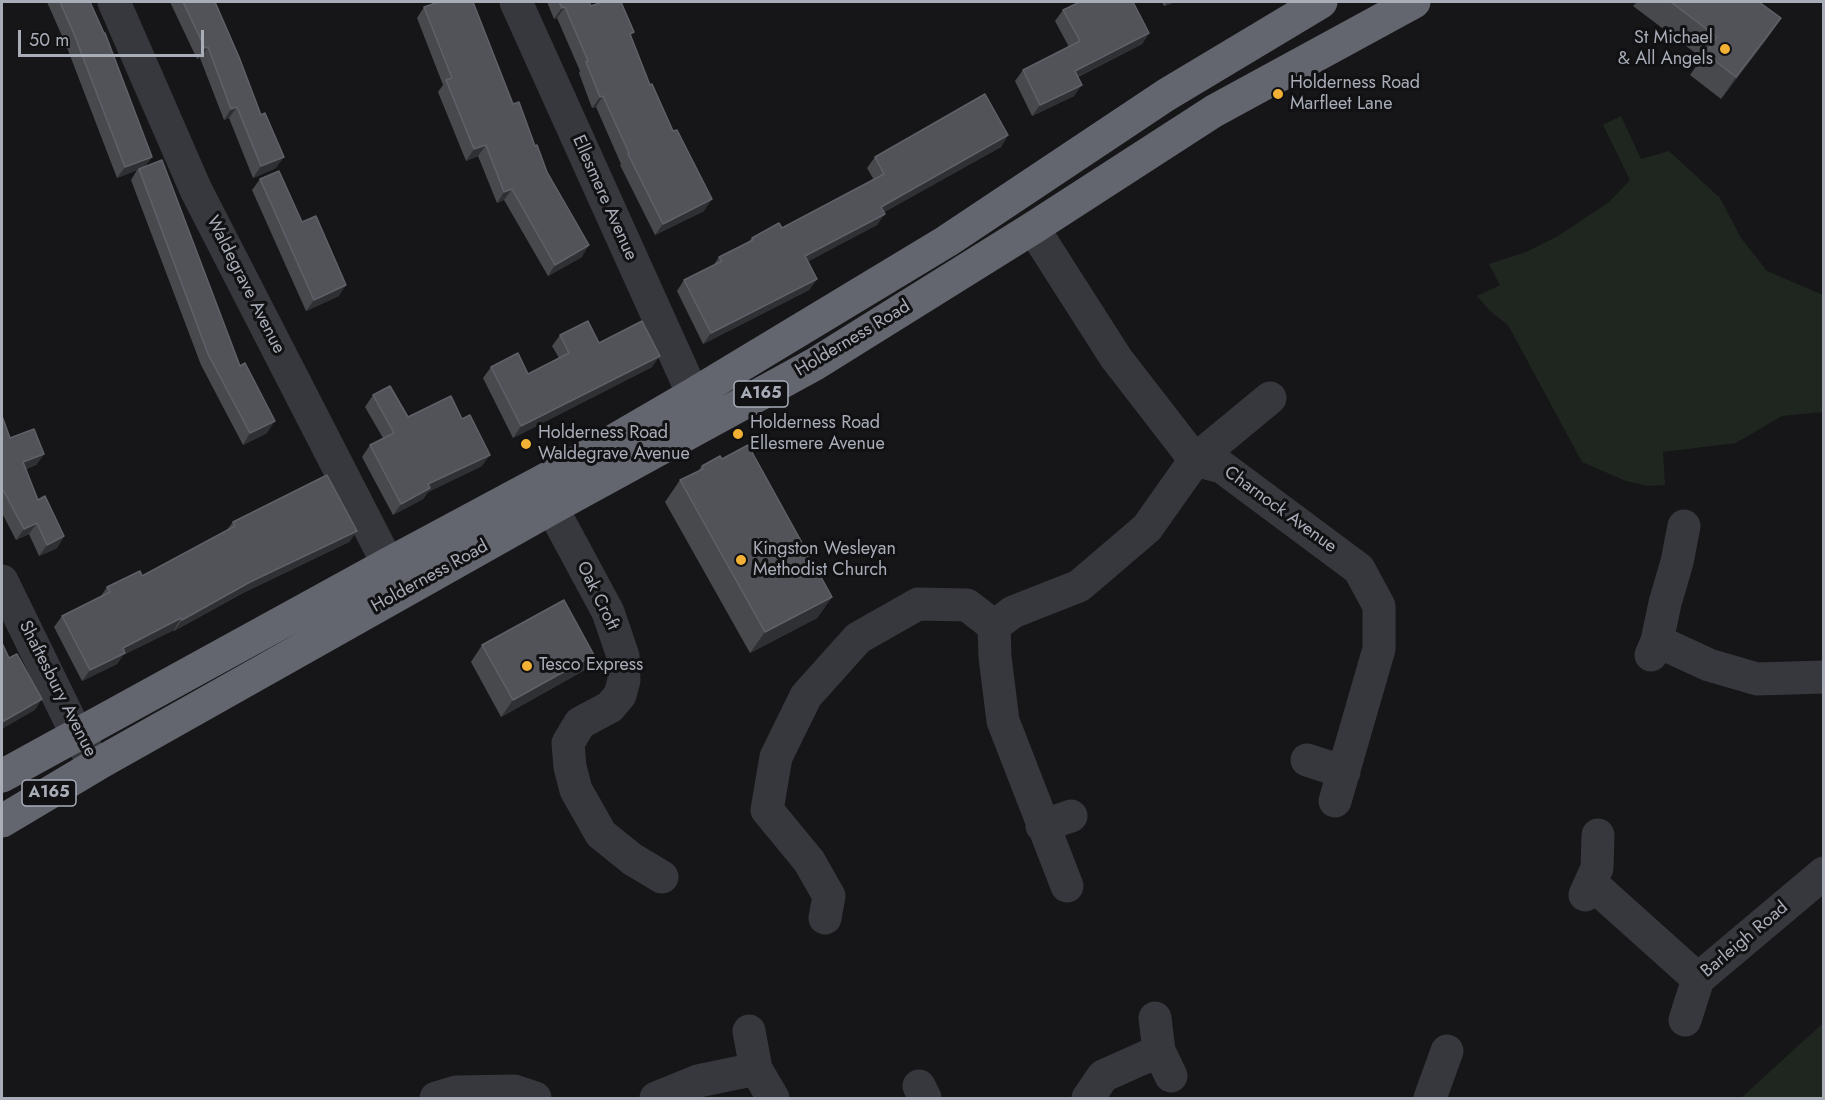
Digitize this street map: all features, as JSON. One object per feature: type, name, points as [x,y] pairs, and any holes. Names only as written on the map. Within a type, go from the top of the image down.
[{"type":"highway","name":"Holderness Road","points":[[2,821],[96,765],[552,508],[1166,95],[1321,2]]},
{"type":"highway","name":"Holderness Road","points":[[2,776],[563,470],[699,409],[815,364],[1034,228],[1214,111],[1414,2]]},
{"type":"street","name":"Waldegrave Avenue","points":[[114,2],[196,190],[388,564]]},
{"type":"street","name":"Ellesmere Avenue","points":[[516,2],[699,409]]},
{"type":"street","points":[[1034,228],[1116,358],[1195,460]]},
{"type":"street","points":[[994,626],[1013,612],[1079,586],[1147,528],[1195,460],[1270,398]]},
{"type":"street","name":"Charnock Avenue","points":[[1195,460],[1222,466],[1359,569],[1379,606],[1379,649],[1340,786],[1308,760]]},
{"type":"street","name":"Oak Croft","points":[[552,508],[608,612],[623,656],[624,680],[620,695],[610,707],[580,723],[568,743],[570,767],[576,790],[602,834],[632,859],[666,879]]},
{"type":"street","points":[[1684,526],[1654,648],[1757,679],[1824,677]]},
{"type":"street","name":"Shaftesbury Avenue","points":[[2,581],[77,735],[96,765]]},
{"type":"street","points":[[825,918],[830,896],[809,861],[766,810],[776,757],[806,696],[858,638],[918,604],[967,605],[994,626]]},
{"type":"street","points":[[994,626],[994,657],[1003,721],[1056,821],[1066,886]]},
{"type":"street","points":[[1598,835],[1597,868],[1588,889],[1698,980]]},
{"type":"street","name":"Barleigh Road","points":[[1685,1020],[1698,980],[1824,873]]},
{"type":"street","points":[[1088,1098],[1103,1076],[1165,1063],[1155,1018]]},
{"type":"street","points":[[749,1031],[756,1069],[773,1098]]},
{"type":"street","points":[[1430,1098],[1447,1051]]},
{"type":"street","points":[[656,1098],[698,1081],[756,1069]]},
{"type":"street","points":[[436,1098],[456,1092],[514,1091],[535,1098]]},
{"type":"shaded area","points":[[1621,116],[1641,159],[1669,151],[1720,198],[1741,238],[1767,271],[1823,295],[1823,412],[1782,416],[1736,443],[1663,452],[1665,485],[1647,486],[1626,481],[1582,462],[1508,325],[1491,312],[1477,296],[1500,285],[1489,264],[1526,252],[1558,236],[1609,202],[1630,180],[1603,125]]},
{"type":"shaded area","points":[[1823,1023],[1823,1098],[1741,1098]]},
{"type":"building","points":[[60,2],[90,2],[105,33],[152,157],[125,167]]},
{"type":"building","points":[[183,2],[215,2],[261,115],[265,113],[284,157],[261,166],[237,107],[231,109],[208,47],[205,48]]},
{"type":"building","points":[[439,2],[473,2],[513,104],[519,102],[547,172],[589,245],[555,265],[512,189],[504,192],[486,145],[474,149],[446,80],[452,78],[424,7]]},
{"type":"building","points":[[559,2],[589,2],[591,6],[602,2],[621,2],[634,32],[630,34],[650,85],[652,84],[673,131],[677,130],[712,199],[663,224],[628,154],[603,96],[600,97],[586,62],[588,61],[565,7],[562,8]]},
{"type":"building","points":[[1080,2],[1133,2],[1149,33],[1075,71],[1082,85],[1040,105],[1023,70],[1080,41],[1063,10]]},
{"type":"building","points":[[1671,2],[1759,2],[1781,18],[1736,77],[1705,53],[1717,37]]},
{"type":"building","points":[[985,94],[1008,135],[881,207],[885,214],[805,256],[817,279],[711,333],[684,280],[722,261],[719,257],[753,240],[752,238],[779,223],[782,228],[884,174],[875,157]]},
{"type":"building","points":[[162,160],[240,366],[245,363],[275,421],[250,433],[208,354],[139,169]]},
{"type":"building","points":[[279,171],[302,222],[316,216],[346,285],[314,300],[260,179]]},
{"type":"building","points":[[588,321],[599,343],[642,321],[660,356],[521,426],[491,367],[518,353],[528,374],[569,353],[560,335]]},
{"type":"building","points":[[390,386],[408,417],[451,396],[462,419],[470,415],[490,455],[428,484],[430,488],[401,504],[370,445],[394,433],[373,395]]},
{"type":"building","points":[[2,416],[10,438],[34,429],[44,454],[23,462],[38,500],[45,496],[64,536],[47,545],[37,523],[24,529],[2,488]]},
{"type":"building","name":"Kingston Wesleyan Methodist Church","points":[[748,445],[832,597],[765,632],[680,480],[703,469],[702,466],[720,456],[722,459]]},
{"type":"building","points":[[327,475],[357,531],[250,582],[182,620],[181,618],[123,648],[125,653],[90,670],[62,616],[110,592],[107,587],[140,571],[142,576],[235,526],[233,522]]},
{"type":"building","name":"Tesco Express","points":[[564,600],[594,655],[513,700],[482,645]]},
{"type":"building","points":[[2,643],[9,658],[17,654],[42,699],[2,722]]},
{"type":"place","name":"St Michael & All Angels","points":[[1725,49]]},
{"type":"place","name":"Holderness Road Marfleet Lane","points":[[1278,94]]},
{"type":"place","name":"Holderness Road Ellesmere Avenue","points":[[738,434]]},
{"type":"place","name":"Holderness Road Waldegrave Avenue","points":[[526,444]]},
{"type":"place","name":"Kingston Wesleyan Methodist Church","points":[[741,560]]},
{"type":"place","name":"Tesco Express","points":[[527,666]]}]
